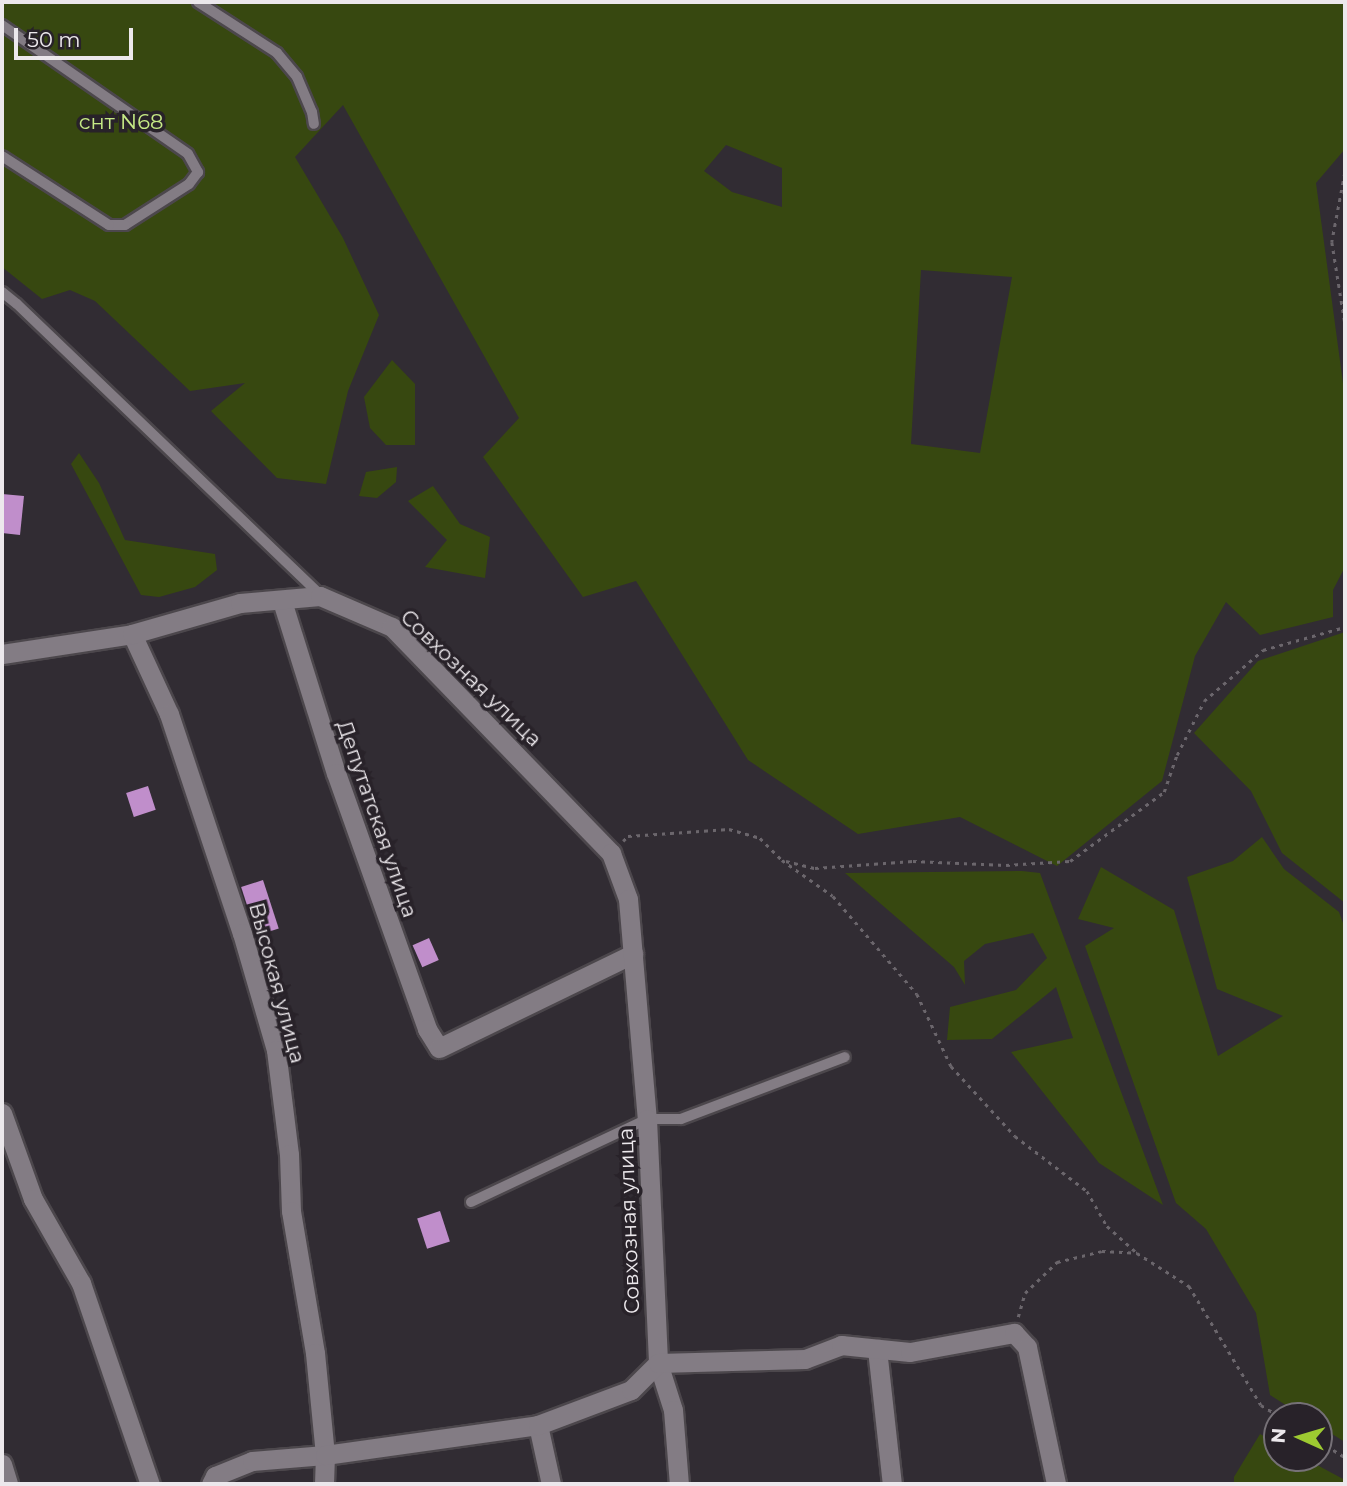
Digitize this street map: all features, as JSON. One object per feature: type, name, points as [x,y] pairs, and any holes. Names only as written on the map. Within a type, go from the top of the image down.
[{"type":"street","points":[[2,654],[132,634],[240,603],[320,596]]},
{"type":"street","name":"Совхозная улица","points":[[320,596],[392,627],[611,853],[628,899],[647,1119],[657,1363],[673,1410],[679,1484]]},
{"type":"street","name":"Депутатская улица","points":[[282,601],[336,774],[427,1029],[439,1048],[633,954]]},
{"type":"street","name":"Высокая улица","points":[[132,634],[169,714],[242,933],[276,1050],[289,1154],[291,1211],[315,1353],[325,1455],[324,1484]]},
{"type":"street","points":[[2,1113],[33,1199],[81,1283],[150,1484]]},
{"type":"street","points":[[211,1484],[215,1476],[252,1461],[325,1455],[538,1425],[631,1390],[657,1363],[806,1359],[841,1345],[910,1352],[1014,1332],[1027,1347],[1056,1484]]},
{"type":"street","points":[[877,1349],[892,1484]]},
{"type":"street","points":[[538,1425],[551,1484]]},
{"type":"street","points":[[2,1464],[8,1484]]},
{"type":"lane","points":[[198,2],[277,53],[297,77],[312,112],[314,124]]},
{"type":"lane","points":[[2,25],[188,154],[198,172],[189,184],[125,225],[109,225],[2,156]]},
{"type":"lane","points":[[2,292],[320,596]]},
{"type":"lane","points":[[471,1202],[647,1119],[681,1119],[845,1058]]},
{"type":"path","points":[[1345,173],[1332,242],[1345,323]]},
{"type":"path","points":[[782,860],[815,867],[913,860],[1006,865],[1070,861],[1164,792],[1177,755],[1204,701],[1263,650],[1345,628]]},
{"type":"path","points":[[611,853],[628,836],[729,829],[760,838],[782,860],[833,896],[917,994],[951,1066],[1015,1136],[1087,1191],[1107,1226],[1137,1253],[1189,1286],[1263,1406]]},
{"type":"path","points":[[1014,1332],[1025,1293],[1057,1262],[1102,1251],[1137,1253]]},
{"type":"green space","name":"снт N68","points":[[2,2],[1345,2],[1345,149],[1316,183],[1345,398],[1345,567],[1333,590],[1333,617],[1260,635],[1226,602],[1195,656],[1162,781],[1057,866],[960,817],[858,834],[748,760],[636,581],[583,597],[483,457],[519,418],[343,105],[295,157],[343,238],[379,315],[348,391],[326,484],[277,478],[211,411],[245,383],[190,391],[95,301],[70,290],[42,299],[2,267]],"holes":[[[726,145],[782,168],[782,207],[732,192],[704,171]],[[921,270],[1012,277],[980,453],[911,444]]]},
{"type":"green space","points":[[392,360],[415,384],[415,445],[386,445],[370,428],[364,397]]},
{"type":"green space","points":[[79,453],[99,483],[125,540],[215,554],[217,570],[195,587],[159,597],[141,595],[71,464]]},
{"type":"green space","points":[[397,467],[396,482],[377,498],[359,496],[366,472]]},
{"type":"green space","points":[[433,486],[460,524],[490,537],[485,578],[425,567],[447,540],[408,501]]},
{"type":"green space","points":[[1345,632],[1345,903],[1282,853],[1251,791],[1194,733],[1258,661]]},
{"type":"green space","points":[[1262,837],[1284,869],[1339,912],[1345,928],[1345,1442],[1333,1435],[1333,1402],[1281,1402],[1270,1395],[1256,1313],[1206,1229],[1176,1203],[1085,946],[1114,928],[1078,919],[1101,867],[1174,910],[1218,1056],[1283,1016],[1217,989],[1187,877],[1233,861]]},
{"type":"green space","points":[[845,873],[1040,873],[1163,1205],[1099,1163],[1011,1052],[1073,1038],[1056,987],[992,1039],[947,1040],[950,1007],[1016,990],[1047,958],[1033,933],[985,944],[964,961],[965,985],[954,967]]},
{"type":"green space","points":[[1260,1434],[1263,1436],[1263,1472],[1330,1472],[1345,1480],[1345,1484],[1234,1484],[1234,1477]]},
{"type":"building","points":[[2,494],[24,496],[20,535],[2,533]]},
{"type":"building","points":[[148,786],[156,810],[134,817],[126,793]]},
{"type":"building","points":[[263,880],[279,929],[257,936],[241,887]]},
{"type":"building","points":[[429,938],[439,960],[422,967],[413,945]]},
{"type":"building","points":[[440,1211],[450,1241],[427,1249],[417,1218]]}]
